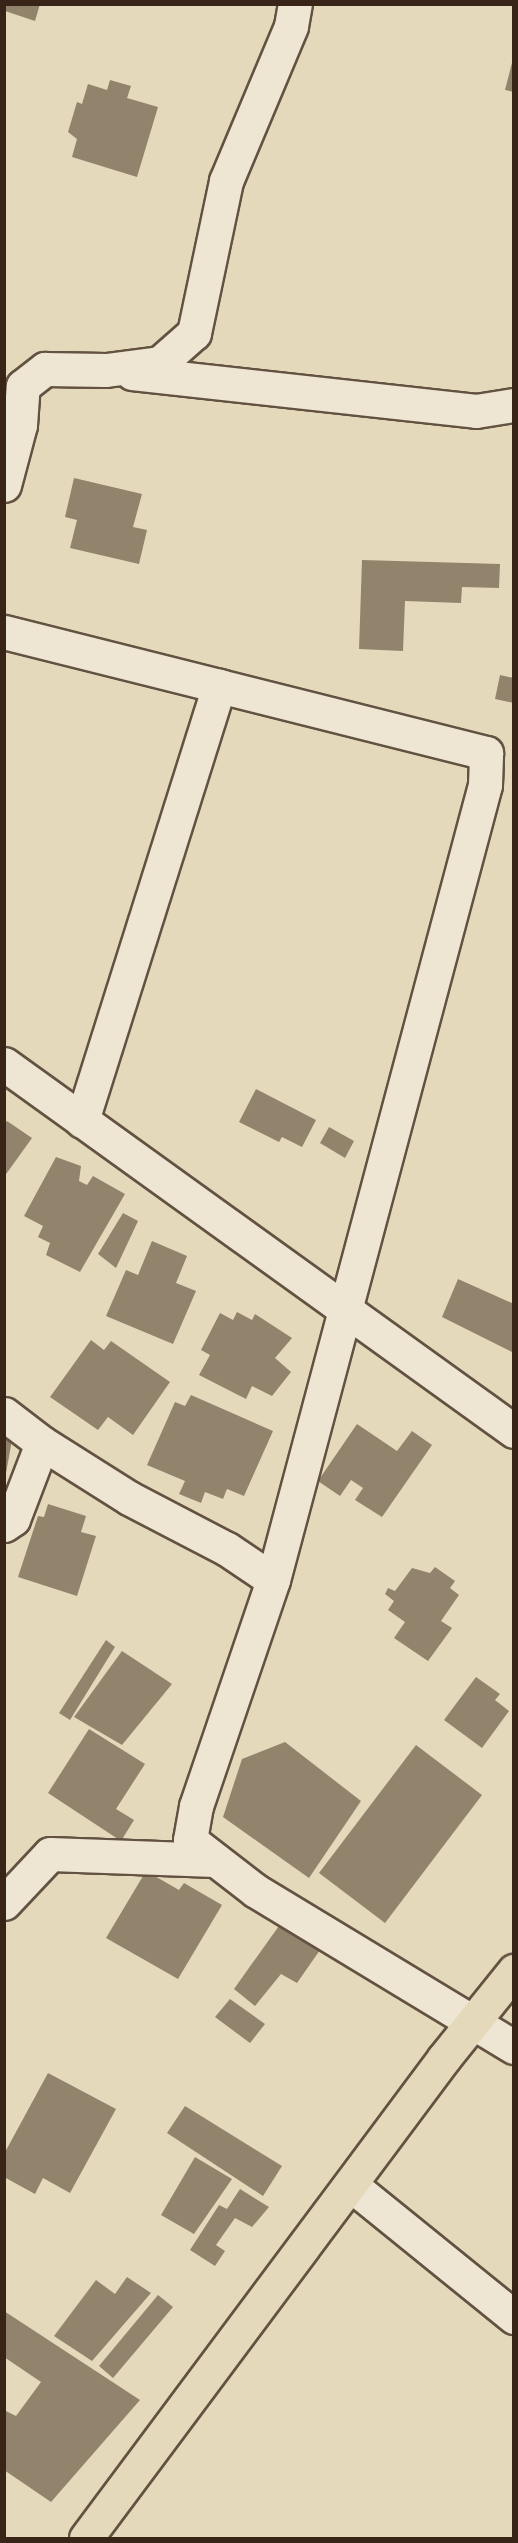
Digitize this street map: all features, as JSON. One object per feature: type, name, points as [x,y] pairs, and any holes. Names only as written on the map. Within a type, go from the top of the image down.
[{"type":"main road","points":[[86,2538],[513,1971]]},
{"type":"street","points":[[106,370],[160,363],[194,333],[226,181],[291,26],[295,4]]},
{"type":"street","points":[[4,485],[20,425],[24,386],[45,369],[106,370],[476,411],[513,405]]},
{"type":"street","points":[[4,632],[486,753],[485,785],[273,1580],[196,1806],[190,1840],[256,1891],[471,2024],[513,2047]]},
{"type":"street","points":[[82,1121],[219,686]]},
{"type":"street","points":[[4,1064],[347,1307],[513,1431]]},
{"type":"street","points":[[4,1414],[42,1443],[129,1497],[227,1549],[273,1580]]},
{"type":"street","points":[[4,1525],[14,1518],[42,1443]]},
{"type":"street","points":[[4,1903],[50,1854],[149,1855],[215,1860]]},
{"type":"street","points":[[351,2185],[513,2317]]},
{"type":"building","points":[[5,4],[40,4],[35,21],[5,11]]},
{"type":"building","points":[[514,55],[514,92],[505,90]]},
{"type":"building","points":[[110,80],[131,86],[127,98],[158,107],[137,177],[72,157],[77,139],[68,132],[77,102],[82,104],[88,84],[107,90]]},
{"type":"building","points":[[74,478],[142,494],[133,527],[147,530],[139,564],[70,548],[77,520],[65,517]]},
{"type":"building","points":[[362,560],[500,564],[499,588],[462,587],[461,603],[405,601],[403,651],[359,649]]},
{"type":"building","points":[[500,675],[514,678],[514,703],[495,699]]},
{"type":"building","points":[[256,1089],[316,1120],[302,1147],[282,1137],[279,1142],[239,1122]]},
{"type":"building","points":[[7,1121],[32,1138],[4,1177],[4,1124]]},
{"type":"building","points":[[329,1127],[354,1141],[345,1158],[320,1143]]},
{"type":"building","points":[[56,1157],[81,1166],[79,1181],[87,1185],[93,1176],[125,1194],[80,1272],[46,1255],[50,1243],[38,1237],[43,1226],[24,1216]]},
{"type":"building","points":[[123,1213],[138,1221],[116,1268],[98,1254]]},
{"type":"building","points":[[152,1241],[187,1256],[176,1283],[196,1291],[173,1344],[106,1316],[126,1270],[138,1275]]},
{"type":"building","points":[[458,1279],[514,1304],[514,1353],[442,1317]]},
{"type":"building","points":[[237,1312],[252,1320],[255,1314],[292,1338],[275,1358],[291,1372],[272,1396],[252,1386],[246,1399],[199,1375],[210,1355],[201,1350],[220,1313],[233,1320]]},
{"type":"building","points":[[91,1340],[104,1350],[111,1341],[170,1382],[133,1435],[108,1417],[98,1430],[50,1397]]},
{"type":"building","points":[[191,1395],[273,1431],[244,1496],[227,1489],[223,1499],[205,1492],[201,1503],[179,1494],[185,1481],[147,1465],[175,1402],[185,1406]]},
{"type":"building","points":[[357,1424],[397,1451],[412,1431],[432,1445],[382,1517],[355,1500],[363,1488],[351,1480],[340,1496],[318,1481]]},
{"type":"building","points":[[4,1438],[12,1440],[6,1473],[4,1472]]},
{"type":"building","points":[[48,1504],[86,1516],[81,1532],[96,1536],[77,1596],[18,1577],[38,1516],[44,1517]]},
{"type":"building","points":[[435,1567],[455,1581],[450,1588],[459,1595],[441,1621],[452,1628],[428,1661],[394,1638],[405,1622],[388,1610],[394,1601],[385,1594],[388,1588],[395,1591],[412,1568],[430,1573]]},
{"type":"building","points":[[106,1640],[115,1647],[70,1720],[59,1713]]},
{"type":"building","points":[[122,1651],[172,1684],[122,1745],[74,1717]]},
{"type":"building","points":[[476,1677],[500,1694],[495,1700],[509,1711],[482,1748],[444,1720]]},
{"type":"building","points":[[89,1729],[145,1764],[116,1809],[134,1820],[121,1841],[48,1793]]},
{"type":"building","points":[[285,1742],[361,1801],[309,1878],[223,1817],[242,1759]]},
{"type":"building","points":[[416,1745],[482,1795],[385,1923],[319,1873]]},
{"type":"building","points":[[146,1871],[179,1890],[184,1883],[222,1905],[178,1979],[106,1938]]},
{"type":"building","points":[[281,1923],[320,1950],[297,1983],[281,1974],[255,2006],[234,1989]]},
{"type":"building","points":[[230,1999],[265,2024],[250,2043],[215,2017]]},
{"type":"building","points":[[48,2073],[116,2109],[70,2193],[43,2178],[35,2194],[4,2177],[4,2154]]},
{"type":"building","points":[[185,2106],[282,2166],[263,2196],[167,2133]]},
{"type":"building","points":[[195,2157],[232,2179],[194,2234],[161,2215]]},
{"type":"building","points":[[240,2189],[269,2207],[252,2227],[235,2218],[216,2245],[225,2251],[215,2266],[190,2250],[219,2205],[227,2209]]},
{"type":"building","points":[[127,2277],[151,2293],[92,2361],[54,2336],[96,2280],[115,2294]]},
{"type":"building","points":[[158,2295],[173,2307],[113,2378],[99,2366]]},
{"type":"building","points":[[4,2311],[140,2400],[51,2502],[4,2470],[4,2410],[16,2416],[41,2382],[4,2357]]}]
